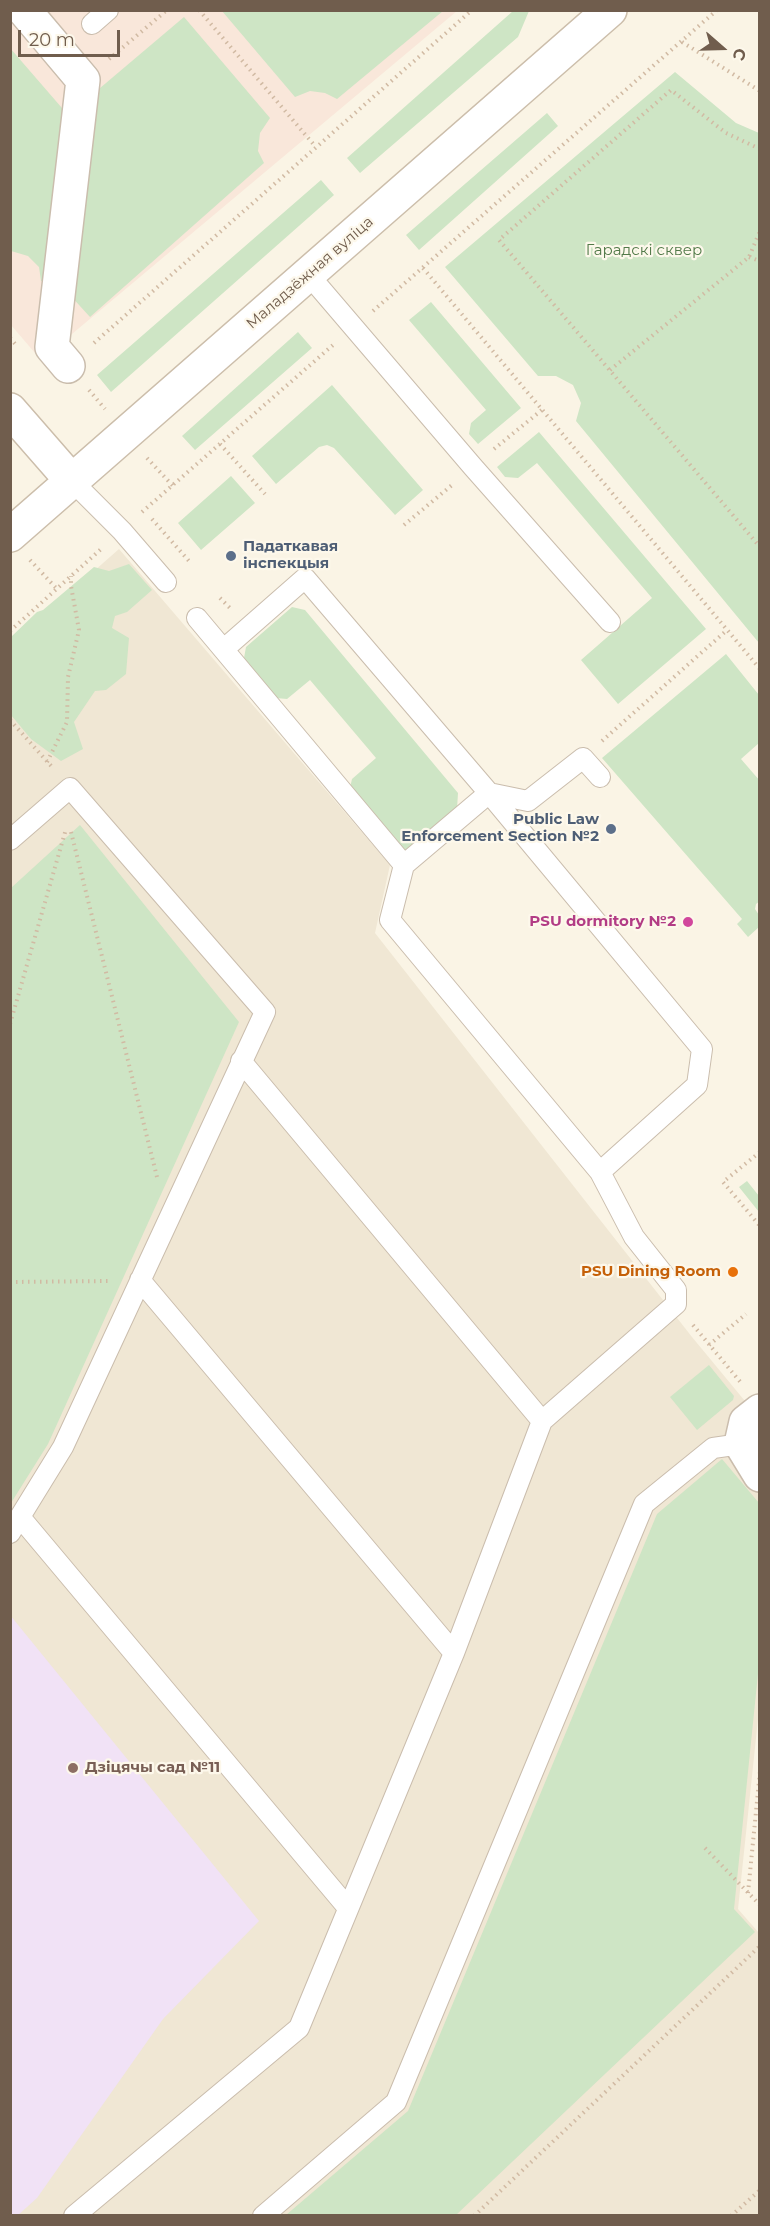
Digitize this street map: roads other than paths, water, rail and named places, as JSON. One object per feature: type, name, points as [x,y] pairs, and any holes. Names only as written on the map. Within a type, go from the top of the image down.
[{"type":"main road","points":[[24,10],[83,81],[52,347],[68,366]]},
{"type":"main road","name":"Маладзёжная вуліца","points":[[10,535],[308,274],[596,15]]},
{"type":"main road","points":[[10,410],[71,480]]},
{"type":"main road","points":[[754,1401],[741,1444],[759,1475]]},
{"type":"lane","points":[[92,24],[108,10]]},
{"type":"lane","points":[[308,274],[473,467],[610,622]]},
{"type":"lane","points":[[71,480],[122,531],[165,582]]},
{"type":"lane","points":[[224,650],[305,578],[489,793],[702,1049],[698,1085],[600,1172]]},
{"type":"lane","points":[[197,618],[404,865]]},
{"type":"lane","points":[[489,793],[528,801],[583,758],[600,777]]},
{"type":"lane","points":[[10,840],[70,788],[265,1012],[63,1447],[15,1525],[348,1908]]},
{"type":"lane","points":[[74,2216],[299,2028],[454,1653],[542,1421],[676,1304],[676,1290],[634,1237],[600,1172],[390,920],[404,865],[489,793]]},
{"type":"lane","points":[[241,1061],[542,1421]]},
{"type":"lane","points":[[140,1280],[454,1653]]},
{"type":"lane","points":[[263,2216],[396,2102],[644,1504],[713,1448],[741,1444]]},
{"type":"place","name":"Падаткавая інспекцыя","points":[[231,556]]},
{"type":"place","name":"Public Law Enforcement Section №2","points":[[611,829]]},
{"type":"place","name":"PSU dormitory №2","points":[[688,922]]},
{"type":"place","name":"PSU Dining Room","points":[[733,1272]]},
{"type":"place","name":"Дзіцячы сад №11","points":[[73,1768]]},
{"type":"park label","name":"Гарадскі сквер","points":[[644,251]]}]
